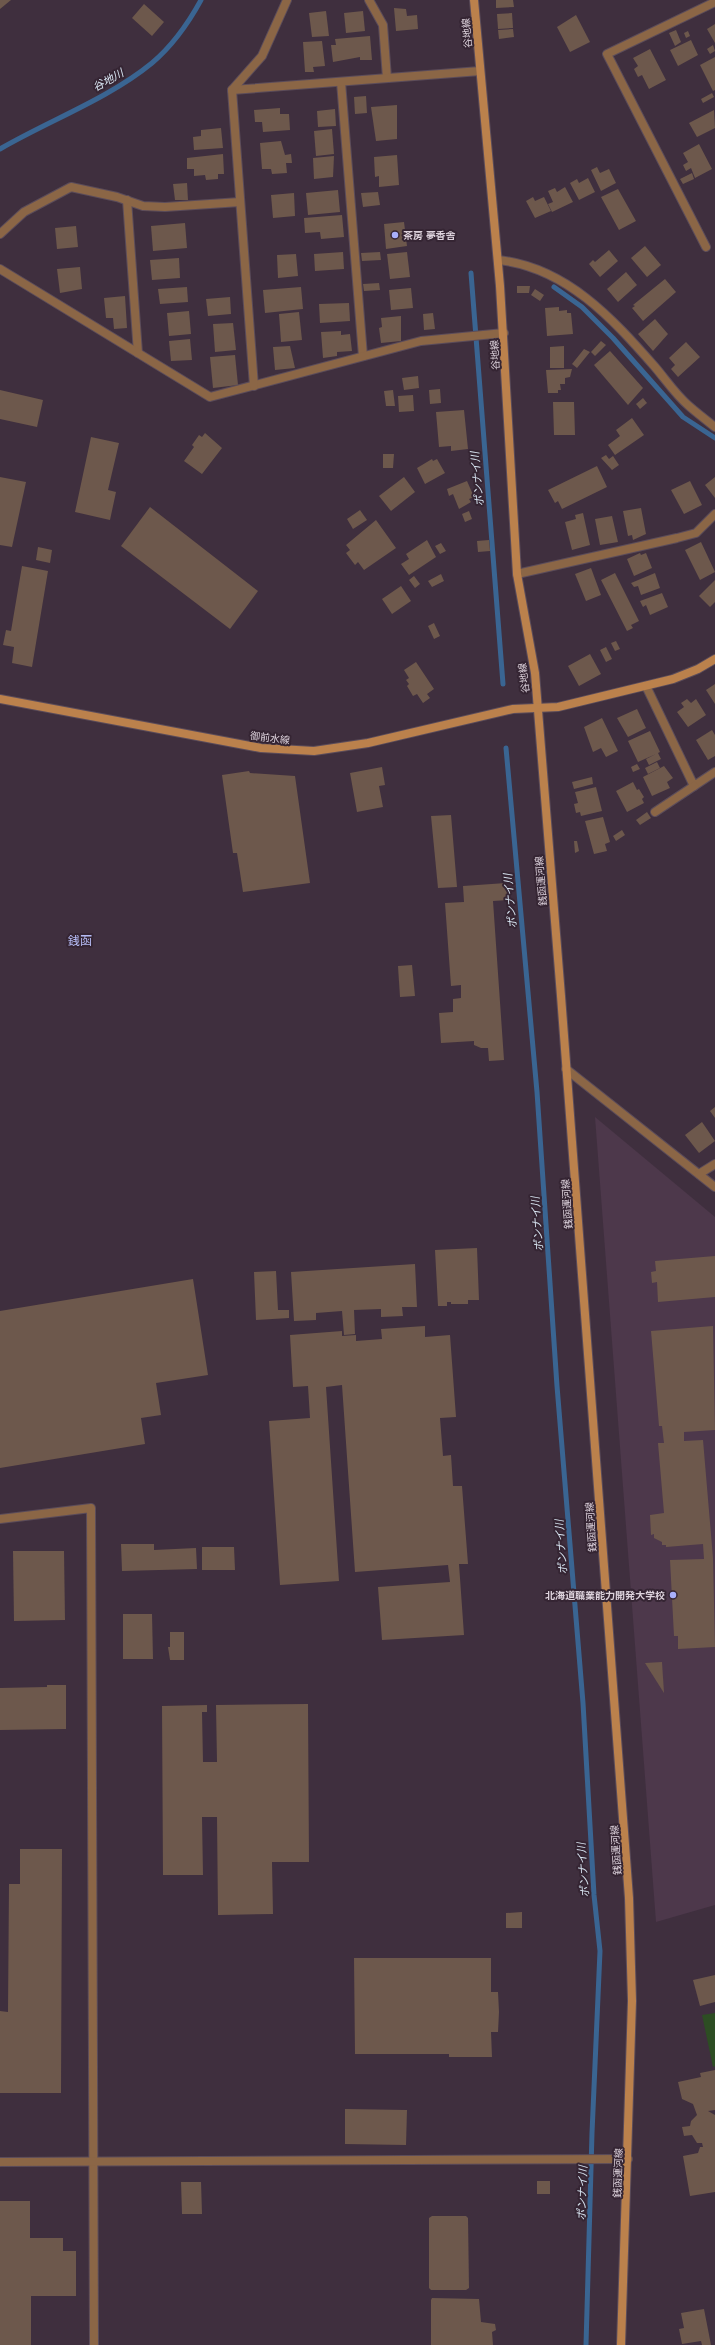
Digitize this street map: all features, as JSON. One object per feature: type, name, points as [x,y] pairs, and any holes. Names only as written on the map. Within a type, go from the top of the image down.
[{"type":"street","points":[[254,386],[232,90],[262,56],[286,0]]},
{"type":"street","points":[[369,0],[383,25],[387,78]]},
{"type":"street","name":"谷地線","points":[[474,0],[504,333],[517,574],[519,594],[535,673],[537,708]]},
{"type":"street","points":[[706,247],[607,54],[715,2]]},
{"type":"street","points":[[232,90],[480,71]]},
{"type":"street","points":[[341,82],[363,356]]},
{"type":"street","points":[[0,234],[24,212],[71,187],[127,200],[143,206],[165,207],[240,202]]},
{"type":"street","points":[[127,200],[138,354]]},
{"type":"street","points":[[498,260],[514,262],[550,275],[580,293],[620,327],[688,405],[715,427]]},
{"type":"street","points":[[0,269],[210,397],[420,341],[504,333]]},
{"type":"street","points":[[517,574],[684,536],[696,532],[715,514]]},
{"type":"street","name":"御前水線","points":[[0,699],[261,748],[293,751],[353,746],[513,709],[558,707],[646,686],[685,674],[715,659]]},
{"type":"street","points":[[646,686],[694,786]]},
{"type":"street","name":"銭函運河線","points":[[537,708],[629,1898],[632,2001],[621,2345]]},
{"type":"street","points":[[655,812],[715,772]]},
{"type":"street","points":[[566,1069],[715,1187]]},
{"type":"street","points":[[699,1174],[715,1164]]},
{"type":"street","points":[[0,1519],[91,1508],[94,2345]]},
{"type":"street","points":[[0,2162],[579,2160],[628,2158]]},
{"type":"shaded area","name":"北海道職業能力開発大学校","points":[[595,1117],[715,1217],[715,1905],[656,1922]]},
{"type":"green space","points":[[715,2013],[715,2066],[713,2067],[702,2015]]},
{"type":"building","points":[[0,0],[11,0],[0,9]]},
{"type":"building","points":[[496,0],[513,0],[514,7],[496,8]]},
{"type":"building","points":[[144,4],[164,22],[152,36],[132,18]]},
{"type":"building","points":[[394,8],[406,9],[407,16],[417,15],[418,29],[396,31]]},
{"type":"building","points":[[326,11],[329,36],[312,37],[309,13]]},
{"type":"building","points":[[363,11],[365,31],[346,33],[344,13]]},
{"type":"building","points":[[512,13],[513,28],[498,29],[497,14]]},
{"type":"building","points":[[576,15],[590,42],[570,52],[557,27]]},
{"type":"building","points":[[715,24],[715,43],[707,29]]},
{"type":"building","points":[[513,29],[514,37],[499,39],[498,30]]},
{"type":"building","points":[[676,30],[681,42],[675,46],[669,33]]},
{"type":"building","points":[[688,31],[690,36],[686,38],[684,33]]},
{"type":"building","points":[[370,36],[372,60],[360,60],[360,57],[333,62],[331,45],[336,45],[335,39]]},
{"type":"building","points":[[691,40],[698,55],[678,66],[670,50]]},
{"type":"building","points":[[322,41],[325,66],[313,67],[314,72],[305,72],[303,42]]},
{"type":"building","points":[[713,45],[715,51],[710,54],[707,49]]},
{"type":"building","points":[[650,49],[666,80],[649,89],[642,75],[638,77],[634,69],[638,66],[633,58]]},
{"type":"building","points":[[715,57],[715,90],[713,91],[700,65]]},
{"type":"building","points":[[712,93],[714,97],[703,103],[701,99]]},
{"type":"building","points":[[366,96],[367,113],[355,114],[354,97]]},
{"type":"building","points":[[397,105],[397,139],[376,141],[371,107]]},
{"type":"building","points":[[280,108],[280,114],[289,114],[290,130],[263,132],[262,122],[255,122],[254,110]]},
{"type":"building","points":[[335,109],[336,126],[318,127],[317,111]]},
{"type":"building","points":[[714,110],[715,128],[697,137],[689,123]]},
{"type":"building","points":[[221,128],[223,148],[194,150],[193,137],[201,136],[201,130]]},
{"type":"building","points":[[332,129],[334,154],[316,156],[314,131]]},
{"type":"building","points":[[281,141],[285,155],[291,154],[292,163],[286,163],[287,173],[272,174],[271,169],[262,169],[260,143]]},
{"type":"building","points":[[699,144],[712,169],[695,178],[691,168],[686,171],[683,165],[688,162],[683,153]]},
{"type":"building","points":[[223,154],[224,174],[218,174],[218,179],[206,180],[205,175],[194,176],[194,169],[187,169],[187,158]]},
{"type":"building","points":[[397,155],[399,185],[379,187],[379,176],[375,177],[374,157]]},
{"type":"building","points":[[334,156],[333,177],[314,179],[313,158]]},
{"type":"building","points":[[597,167],[600,173],[609,169],[616,183],[601,191],[591,170]]},
{"type":"building","points":[[692,173],[694,179],[683,184],[680,179]]},
{"type":"building","points":[[588,178],[595,192],[579,200],[570,183],[577,179],[579,183]]},
{"type":"building","points":[[187,183],[188,200],[175,200],[173,184]]},
{"type":"building","points":[[565,187],[573,202],[552,212],[548,204],[553,202],[548,191],[555,188],[557,192]]},
{"type":"building","points":[[618,189],[636,221],[619,230],[601,197]]},
{"type":"building","points":[[338,190],[340,212],[308,215],[306,193]]},
{"type":"building","points":[[378,192],[380,205],[363,207],[361,193]]},
{"type":"building","points":[[294,193],[295,216],[273,218],[271,195]]},
{"type":"building","points":[[533,197],[535,201],[544,197],[551,211],[535,218],[526,201]]},
{"type":"building","points":[[342,215],[344,237],[321,239],[320,232],[305,233],[304,218]]},
{"type":"building","name":"茶房 夢香舎","points":[[404,222],[407,246],[386,249],[384,224]]},
{"type":"building","points":[[185,223],[187,248],[153,251],[151,226]]},
{"type":"building","points":[[76,226],[78,247],[57,249],[55,228]]},
{"type":"building","points":[[645,246],[661,265],[647,277],[631,258]]},
{"type":"building","points":[[609,250],[618,261],[600,277],[589,264],[593,260],[595,262]]},
{"type":"building","points":[[343,252],[344,269],[315,271],[314,254]]},
{"type":"building","points":[[380,252],[381,260],[362,261],[361,253]]},
{"type":"building","points":[[407,252],[410,277],[390,279],[387,254]]},
{"type":"building","points":[[296,254],[298,276],[278,278],[277,255]]},
{"type":"building","points":[[179,258],[180,278],[152,280],[150,260]]},
{"type":"building","points":[[80,267],[82,289],[60,293],[57,269]]},
{"type":"building","points":[[626,272],[637,285],[618,302],[607,289]]},
{"type":"building","points":[[665,279],[676,292],[643,321],[632,308],[635,306],[633,305]]},
{"type":"building","points":[[379,283],[380,290],[364,291],[363,284]]},
{"type":"building","points":[[517,286],[530,286],[529,293],[517,293]]},
{"type":"building","points":[[187,287],[188,302],[160,304],[158,289]]},
{"type":"building","points":[[301,287],[303,309],[265,313],[263,290]]},
{"type":"building","points":[[411,288],[413,308],[391,310],[389,290]]},
{"type":"building","points":[[535,289],[544,295],[540,301],[531,295]]},
{"type":"building","points":[[125,296],[127,328],[114,329],[113,318],[106,318],[104,298]]},
{"type":"building","points":[[230,297],[231,314],[208,316],[206,299]]},
{"type":"building","points":[[349,303],[350,321],[320,323],[319,304]]},
{"type":"building","points":[[559,307],[559,311],[567,310],[567,313],[571,313],[573,334],[547,336],[545,308]]},
{"type":"building","points":[[189,311],[191,334],[169,336],[167,313]]},
{"type":"building","points":[[299,312],[302,340],[281,342],[279,314]]},
{"type":"building","points":[[433,313],[435,329],[424,330],[423,314]]},
{"type":"building","points":[[401,316],[401,341],[381,343],[379,328],[382,327],[381,318]]},
{"type":"building","points":[[655,319],[668,334],[653,351],[638,334]]},
{"type":"building","points":[[233,323],[236,350],[215,352],[213,324]]},
{"type":"building","points":[[341,331],[341,335],[350,334],[352,351],[337,352],[337,356],[323,358],[321,332]]},
{"type":"building","points":[[190,339],[192,360],[171,361],[169,341]]},
{"type":"building","points":[[601,341],[606,345],[595,356],[591,352]]},
{"type":"building","points":[[686,342],[700,357],[678,377],[671,369],[675,365],[669,358]]},
{"type":"building","points":[[290,346],[295,368],[275,370],[273,347]]},
{"type":"building","points":[[564,346],[564,368],[550,368],[550,347]]},
{"type":"building","points":[[584,349],[590,352],[577,368],[572,364]]},
{"type":"building","points":[[610,351],[643,388],[628,405],[594,365]]},
{"type":"building","points":[[235,355],[238,385],[213,388],[210,357]]},
{"type":"building","points":[[572,369],[570,377],[565,378],[565,384],[560,384],[561,390],[558,390],[558,393],[548,393],[546,370]]},
{"type":"building","points":[[418,376],[419,388],[404,390],[402,378]]},
{"type":"building","points":[[440,389],[441,403],[430,404],[429,390]]},
{"type":"building","points":[[0,390],[43,400],[37,427],[0,419]]},
{"type":"building","points":[[393,390],[395,406],[386,406],[384,391]]},
{"type":"building","points":[[413,395],[414,411],[399,412],[398,396]]},
{"type":"building","points":[[643,398],[647,403],[640,409],[636,404]]},
{"type":"building","points":[[553,402],[574,402],[575,435],[554,435]]},
{"type":"building","points":[[464,410],[468,449],[451,451],[451,446],[439,447],[436,412]]},
{"type":"building","points":[[632,418],[644,435],[615,455],[608,445],[620,436],[616,430]]},
{"type":"building","points":[[205,433],[222,448],[202,474],[184,461],[194,447],[192,445],[199,435],[202,437]]},
{"type":"building","points":[[91,437],[119,443],[108,490],[116,492],[110,520],[75,512]]},
{"type":"building","points":[[383,454],[394,454],[393,468],[383,468]]},
{"type":"building","points":[[606,455],[609,459],[613,456],[619,465],[612,470],[601,458]]},
{"type":"building","points":[[432,459],[433,461],[437,459],[445,473],[425,484],[417,468]]},
{"type":"building","points":[[597,466],[607,487],[562,509],[558,501],[555,503],[548,490]]},
{"type":"building","points":[[0,477],[26,482],[12,547],[0,545]]},
{"type":"building","points":[[404,477],[415,492],[391,511],[379,496]]},
{"type":"building","points":[[715,477],[715,498],[705,485]]},
{"type":"building","points":[[467,481],[474,497],[469,499],[471,502],[459,509],[453,494],[449,496],[447,489]]},
{"type":"building","points":[[690,481],[702,505],[684,514],[671,490]]},
{"type":"building","points":[[150,507],[258,591],[230,629],[121,546]]},
{"type":"building","points":[[641,508],[646,534],[633,540],[632,535],[628,536],[623,511]]},
{"type":"building","points":[[360,510],[367,520],[353,529],[347,519]]},
{"type":"building","points":[[469,511],[472,519],[465,522],[462,514]]},
{"type":"building","points":[[583,513],[590,545],[572,550],[565,522],[576,519],[575,515]]},
{"type":"building","points":[[612,516],[618,542],[600,545],[595,519]]},
{"type":"building","points":[[376,520],[396,548],[364,570],[358,562],[355,565],[346,553],[350,550],[346,545]]},
{"type":"building","points":[[427,540],[436,557],[409,575],[401,564],[409,559],[406,554]]},
{"type":"building","points":[[489,540],[490,551],[478,552],[477,541]]},
{"type":"building","points":[[701,542],[715,572],[700,580],[685,550]]},
{"type":"building","points":[[441,543],[446,551],[440,554],[435,546]]},
{"type":"building","points":[[38,547],[52,550],[50,563],[36,560]]},
{"type":"building","points":[[640,553],[641,555],[646,553],[652,568],[634,576],[627,559]]},
{"type":"building","points":[[22,566],[48,571],[32,667],[12,663],[14,647],[3,645],[6,630],[11,631]]},
{"type":"building","points":[[591,568],[601,595],[586,601],[575,574]]},
{"type":"building","points":[[615,573],[639,621],[631,625],[633,628],[627,631],[601,580]]},
{"type":"building","points":[[655,573],[660,588],[641,595],[638,586],[634,587],[631,583]]},
{"type":"building","points":[[441,574],[444,581],[432,587],[428,581]]},
{"type":"building","points":[[414,576],[420,584],[415,588],[409,580]]},
{"type":"building","points":[[715,580],[715,602],[710,607],[699,596]]},
{"type":"building","points":[[401,586],[411,601],[392,614],[382,599]]},
{"type":"building","points":[[662,593],[668,607],[650,615],[646,605],[643,607],[640,601]]},
{"type":"building","points":[[434,623],[440,636],[434,639],[428,626]]},
{"type":"building","points":[[616,641],[620,649],[615,651],[611,643]]},
{"type":"building","points":[[606,647],[612,659],[606,662],[600,650]]},
{"type":"building","points":[[590,654],[601,674],[579,686],[568,666]]},
{"type":"building","points":[[416,662],[434,689],[427,694],[430,698],[423,703],[417,694],[413,696],[407,686],[409,684],[406,680],[409,678],[404,670]]},
{"type":"building","points":[[715,684],[715,704],[706,690]]},
{"type":"building","points":[[687,699],[691,703],[696,699],[706,715],[688,727],[677,712],[684,707],[681,703]]},
{"type":"building","points":[[637,709],[646,728],[628,737],[617,718]]},
{"type":"building","points":[[602,718],[618,751],[606,757],[601,748],[593,752],[584,727]]},
{"type":"building","points":[[712,730],[715,735],[715,756],[708,760],[696,740]]},
{"type":"building","points":[[650,731],[660,752],[658,753],[661,759],[649,765],[646,759],[656,754],[638,762],[628,741]]},
{"type":"building","points":[[657,762],[660,768],[648,774],[645,768]]},
{"type":"building","points":[[637,764],[640,769],[633,772],[631,767]]},
{"type":"building","points":[[664,766],[673,778],[667,782],[670,788],[652,796],[643,777]]},
{"type":"building","points":[[382,767],[385,785],[379,786],[383,807],[357,812],[350,773]]},
{"type":"building","points":[[249,771],[250,773],[295,776],[310,883],[243,892],[237,853],[233,853],[222,775]]},
{"type":"building","points":[[592,777],[593,784],[574,789],[572,782]]},
{"type":"building","points":[[633,782],[637,790],[639,789],[644,797],[642,799],[644,803],[627,812],[616,791]]},
{"type":"building","points":[[596,787],[602,811],[581,816],[580,812],[576,813],[574,804],[578,803],[575,792]]},
{"type":"building","points":[[647,812],[651,818],[640,825],[636,820]]},
{"type":"building","points":[[451,815],[457,887],[438,888],[431,816]]},
{"type":"building","points":[[603,817],[610,842],[605,844],[607,851],[594,854],[585,821]]},
{"type":"building","points":[[622,830],[625,835],[616,841],[613,836]]},
{"type":"building","points":[[574,841],[577,841],[579,851],[575,853]]},
{"type":"building","points":[[506,883],[508,900],[493,901],[504,1060],[489,1061],[488,1048],[481,1048],[474,1045],[474,1041],[441,1043],[439,1013],[453,1012],[453,999],[461,998],[461,985],[451,986],[445,903],[464,902],[463,886]]},
{"type":"building","points":[[412,965],[415,996],[400,997],[398,966]]},
{"type":"building","points":[[715,1107],[715,1118],[710,1111]]},
{"type":"building","points":[[702,1122],[715,1141],[699,1153],[685,1135]]},
{"type":"building","points":[[477,1248],[479,1300],[468,1300],[468,1304],[451,1304],[451,1302],[447,1302],[447,1306],[438,1306],[435,1250]]},
{"type":"building","points":[[715,1256],[715,1297],[658,1302],[657,1282],[652,1283],[651,1272],[656,1271],[655,1261]]},
{"type":"building","points":[[415,1264],[417,1307],[402,1307],[403,1316],[381,1317],[381,1309],[354,1310],[355,1334],[344,1335],[342,1311],[316,1313],[316,1320],[294,1321],[291,1272]]},
{"type":"building","points":[[276,1271],[278,1310],[289,1310],[289,1318],[256,1320],[254,1272]]},
{"type":"building","points":[[193,1279],[208,1375],[156,1383],[161,1415],[141,1418],[145,1444],[0,1468],[0,1311]]},
{"type":"building","points":[[425,1326],[425,1337],[450,1335],[456,1417],[440,1418],[443,1456],[451,1455],[453,1486],[462,1486],[468,1564],[459,1564],[464,1635],[382,1640],[378,1587],[450,1582],[448,1565],[355,1572],[342,1385],[326,1387],[339,1581],[280,1585],[269,1421],[310,1418],[308,1386],[293,1387],[290,1335],[342,1331],[342,1336],[356,1335],[356,1341],[382,1339],[381,1329]]},
{"type":"building","points":[[713,1326],[715,1430],[684,1432],[684,1441],[703,1440],[713,1558],[715,1647],[678,1649],[678,1636],[674,1636],[670,1560],[704,1559],[703,1544],[666,1547],[666,1545],[662,1545],[662,1542],[654,1538],[654,1534],[651,1535],[650,1515],[664,1513],[658,1443],[664,1443],[662,1426],[659,1426],[651,1331]]},
{"type":"building","points":[[121,1544],[154,1544],[154,1550],[196,1548],[197,1569],[122,1571]]},
{"type":"building","points":[[202,1547],[234,1547],[235,1570],[202,1570]]},
{"type":"building","points":[[13,1551],[64,1551],[65,1620],[14,1621]]},
{"type":"building","points":[[123,1614],[152,1614],[153,1659],[123,1659]]},
{"type":"building","points":[[170,1632],[184,1632],[184,1660],[170,1660],[168,1647],[170,1647]]},
{"type":"building","points":[[662,1662],[664,1693],[645,1663]]},
{"type":"building","points":[[47,1685],[66,1685],[66,1729],[0,1730],[0,1688],[47,1687]]},
{"type":"building","points":[[308,1704],[309,1862],[272,1862],[273,1914],[218,1915],[217,1817],[202,1817],[203,1875],[163,1875],[162,1706],[207,1705],[207,1712],[202,1712],[203,1762],[217,1762],[216,1705]]},
{"type":"building","points":[[20,1849],[62,1849],[61,2093],[0,2093],[0,2011],[8,2012],[9,1884],[20,1884]]},
{"type":"building","points":[[522,1912],[522,1928],[506,1928],[506,1913]]},
{"type":"building","points":[[354,1958],[491,1958],[491,1992],[498,1992],[499,2012],[498,2032],[491,2032],[492,2057],[449,2057],[449,2054],[355,2054]]},
{"type":"building","points":[[715,1975],[715,2002],[700,2006],[693,1980]]},
{"type":"building","points":[[715,2070],[715,2110],[708,2111],[715,2115],[715,2192],[690,2196],[683,2156],[698,2153],[700,2147],[703,2147],[702,2143],[697,2143],[692,2135],[684,2136],[682,2127],[690,2126],[691,2121],[697,2115],[693,2104],[682,2099],[678,2082],[701,2077],[700,2073]]},
{"type":"building","points":[[345,2109],[407,2110],[406,2145],[345,2144]]},
{"type":"building","points":[[537,2181],[550,2181],[550,2194],[537,2194]]},
{"type":"building","points":[[181,2182],[201,2182],[202,2214],[182,2214]]},
{"type":"building","points":[[0,2201],[30,2201],[30,2238],[63,2238],[63,2251],[76,2251],[76,2296],[31,2296],[31,2345],[0,2345]]},
{"type":"building","points":[[432,2216],[466,2216],[468,2218],[469,2288],[466,2290],[431,2290],[429,2288],[429,2218]]},
{"type":"building","points":[[432,2298],[479,2299],[481,2322],[495,2324],[496,2330],[492,2332],[493,2345],[431,2345]]},
{"type":"building","points":[[704,2309],[711,2345],[702,2345],[701,2341],[682,2344],[679,2329],[684,2328],[681,2313]]},
{"type":"waterway","name":"谷地川","points":[[0,149],[117,88],[135,76],[152,63],[173,41],[191,17],[201,0]]},
{"type":"waterway","name":"ポンナイ川","points":[[471,273],[503,684]]},
{"type":"waterway","name":"ポンナイ川","points":[[554,287],[582,307],[613,338],[683,417],[715,438]]},
{"type":"waterway","name":"ポンナイ川","points":[[506,748],[537,1092],[557,1386],[583,1703],[594,1895],[600,1951],[592,2133],[586,2345]]},
{"type":"place","name":"茶房 夢香舎","points":[[395,235]]},
{"type":"place","name":"北海道職業能力開発大学校","points":[[673,1595]]},
{"type":"district","name":"銭函","points":[[80,940]]}]
